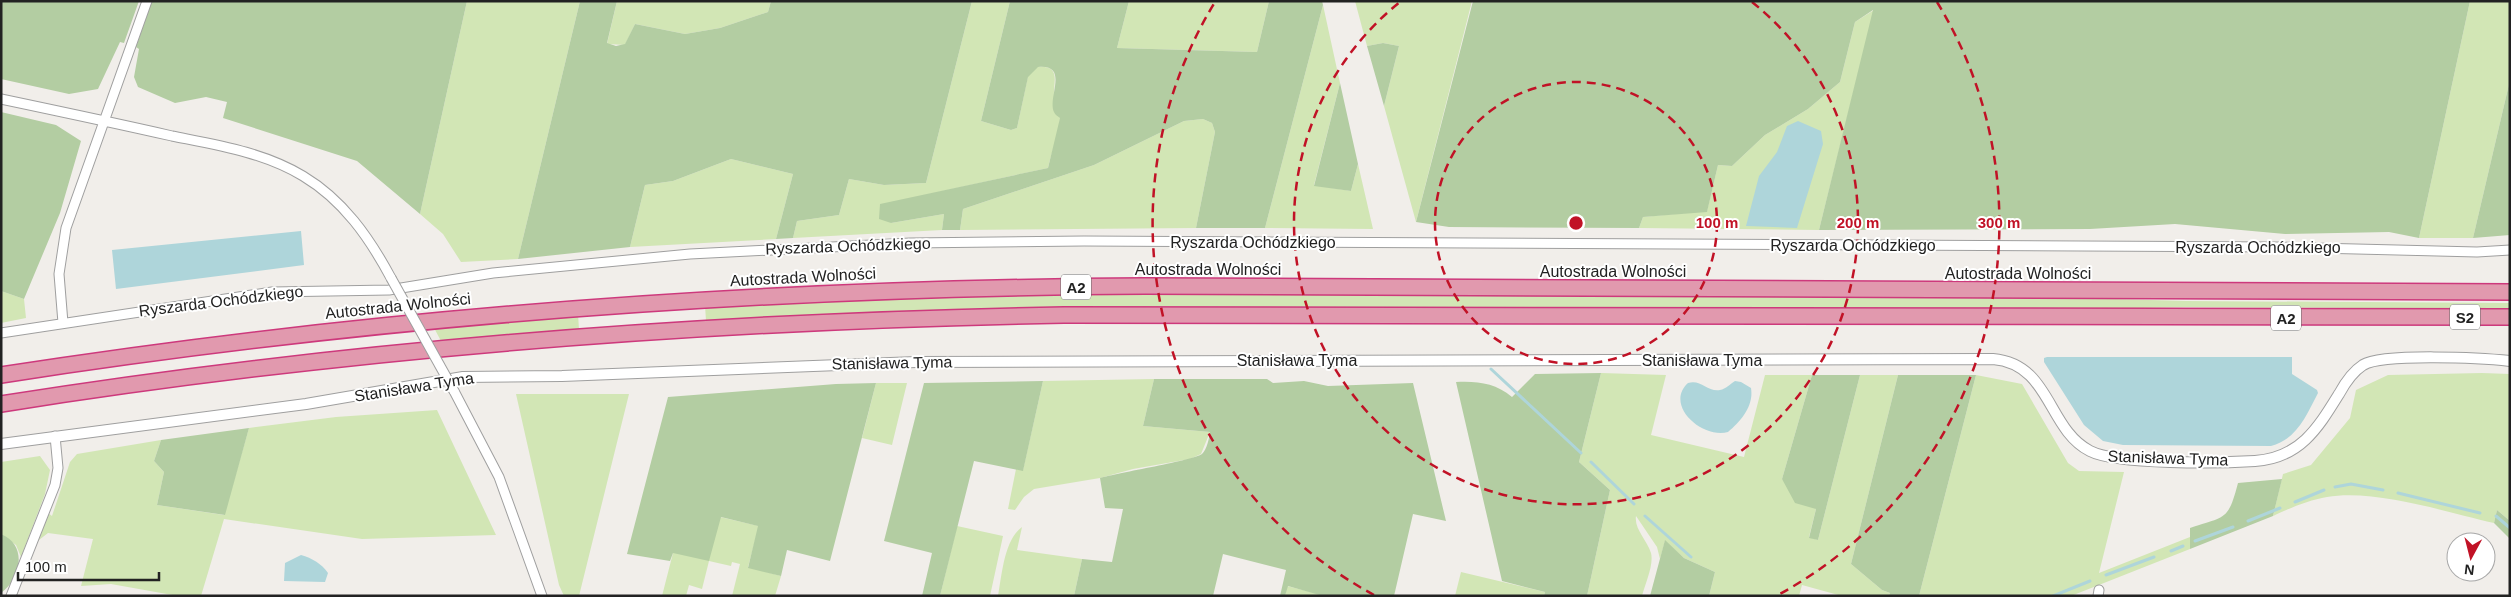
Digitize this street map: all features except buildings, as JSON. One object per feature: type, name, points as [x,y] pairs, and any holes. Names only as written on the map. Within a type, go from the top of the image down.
[{"type":"highway","name":"Autostrada Wolności","points":[[1,376],[223,343],[501,313],[715,298],[924,289],[1165,286],[2420,292]]},
{"type":"highway","name":"S2","points":[[2420,292],[2510,292]]},
{"type":"highway","name":"A2","points":[[1,404],[236,370],[492,342],[652,330],[923,317],[1082,314],[2420,317]]},
{"type":"highway","name":"S2","points":[[2420,317],[2510,317]]},
{"type":"street","points":[[63,323],[60,274],[66,228],[147,1]]},
{"type":"street","points":[[1,99],[250,153],[275,162],[303,176],[326,192],[347,211],[365,233],[391,278],[499,476],[542,596]]},
{"type":"street","name":"Ryszarda Ochódzkiego","points":[[1,333],[272,292],[389,290],[493,273],[690,254],[910,243],[1210,241],[2279,247],[2477,252],[2510,250]]},
{"type":"street","name":"Stanisława Tyma","points":[[1,444],[306,404],[444,379],[472,377],[562,376],[945,362],[1993,359],[2010,361],[2032,376],[2072,436],[2081,446],[2100,455],[2123,460],[2244,461],[2278,457],[2304,444],[2320,424],[2356,370],[2373,361],[2393,358],[2510,360]]},
{"type":"street","points":[[11,596],[55,485],[58,468],[55,436]]},
{"type":"green space","points":[[1,1],[139,1],[124,43],[120,42],[98,89],[69,94],[1,79]]},
{"type":"green space","points":[[152,1],[467,1],[420,214],[357,161],[223,118],[227,102],[206,97],[175,103],[138,87],[134,77],[139,49],[136,47]]},
{"type":"green space","points":[[467,1],[580,1],[518,259],[461,262],[443,234],[420,214]]},
{"type":"green space","points":[[580,1],[617,1],[607,43],[616,46],[625,44],[635,24],[685,34],[720,28],[768,12],[771,1],[972,1],[926,183],[884,185],[849,179],[839,215],[797,221],[793,238],[776,239],[793,174],[731,159],[673,181],[645,185],[630,247],[518,259]]},
{"type":"green space","points":[[617,1],[771,1],[768,12],[720,28],[685,34],[635,24],[625,45],[607,44]]},
{"type":"green space","points":[[972,1],[1010,1],[981,121],[1011,130],[1017,128],[1028,76],[1037,67],[1045,67],[1053,72],[1055,80],[1054,96],[1060,119],[1048,168],[880,205],[891,223],[944,214],[942,230],[793,238],[797,221],[839,215],[849,179],[884,185],[926,183]]},
{"type":"green space","points":[[1010,1],[1129,1],[1117,48],[1257,52],[1269,1],[1322,1],[1323,5],[1265,228],[1196,228],[1215,132],[1212,123],[1203,119],[1184,121],[1094,165],[963,209],[960,230],[942,230],[944,214],[891,223],[879,219],[880,204],[1048,168],[1060,118],[1054,113],[1053,106],[1055,76],[1048,67],[1038,67],[1028,77],[1017,128],[1011,130],[981,121]]},
{"type":"green space","points":[[1129,1],[1269,1],[1257,52],[1117,48]]},
{"type":"green space","points":[[1355,1],[1472,1],[1416,222],[1384,106],[1399,46],[1383,43],[1367,46]]},
{"type":"green space","points":[[1473,1],[2470,1],[2419,238],[2389,232],[2285,234],[2175,224],[2090,229],[1819,230],[1873,10],[1855,22],[1840,82],[1808,109],[1765,135],[1732,166],[1718,165],[1707,212],[1643,217],[1639,228],[1449,227],[1416,222]]},
{"type":"green space","points":[[2470,1],[2510,1],[2510,80],[2473,238],[2419,238]]},
{"type":"green space","points":[[1323,5],[1340,83],[1314,185],[1351,191],[1358,164],[1373,229],[1265,228]]},
{"type":"green space","points":[[1874,10],[1819,230],[1639,228],[1643,217],[1707,211],[1718,165],[1732,166],[1765,135],[1808,109],[1840,82],[1855,22]]},
{"type":"green space","points":[[1383,43],[1399,46],[1384,106],[1367,46]]},
{"type":"green space","points":[[2510,80],[2510,235],[2473,238]]},
{"type":"green space","points":[[1340,83],[1358,164],[1351,191],[1314,186]]},
{"type":"green space","points":[[1,112],[56,125],[81,141],[60,213],[24,299],[1,291]]},
{"type":"green space","points":[[1203,119],[1212,123],[1215,132],[1196,228],[960,230],[963,209],[1094,165],[1184,121]]},
{"type":"green space","points":[[731,159],[793,174],[776,239],[630,247],[645,185],[673,181]]},
{"type":"green space","points":[[1,291],[24,299],[26,318],[1,323]]},
{"type":"green space","points":[[1112,293],[2044,297],[2186,301],[2510,303],[2510,309],[2186,307],[1970,312],[1032,309],[856,313],[706,321],[705,305],[862,297]]},
{"type":"green space","points":[[578,313],[579,330],[441,341],[433,326]]},
{"type":"green space","points":[[1601,373],[1666,375],[1651,435],[1744,457],[1765,375],[1812,375],[1782,479],[1816,509],[1809,537],[1818,540],[1860,375],[1898,375],[1851,564],[1882,590],[1890,593],[1889,596],[1842,596],[1802,585],[1799,596],[1709,596],[1715,572],[1684,558],[1665,541],[1660,559],[1657,547],[1636,516],[1637,525],[1652,558],[1642,596],[1587,596],[1610,490],[1579,462]]},
{"type":"green space","points":[[1601,373],[1579,462],[1610,490],[1587,596],[1544,596],[1545,592],[1502,581],[1456,382],[1486,384],[1506,392],[1512,397],[1535,374]]},
{"type":"green space","points":[[2510,374],[2510,521],[2497,510],[2494,523],[2410,503],[2367,496],[2346,495],[2313,500],[2273,516],[2283,474],[2311,465],[2350,418],[2356,390],[2388,375]]},
{"type":"green space","points":[[1812,375],[1860,375],[1818,540],[1809,538],[1816,509],[1795,503],[1782,479]]},
{"type":"green space","points":[[1898,375],[1976,375],[1919,596],[1889,596],[1890,593],[1882,590],[1851,564]]},
{"type":"green space","points":[[1976,375],[2022,384],[2068,463],[2079,471],[2124,472],[2099,573],[2190,537],[2190,549],[2071,596],[1919,596]]},
{"type":"green space","points":[[1154,379],[1143,426],[1210,432],[1201,454],[1190,459],[1133,469],[1100,478],[1034,489],[1024,497],[1015,510],[1008,509],[1016,469],[1023,470],[1043,381]]},
{"type":"green space","points":[[1154,379],[1267,379],[1273,383],[1304,381],[1328,386],[1413,383],[1446,521],[1413,514],[1394,596],[1323,596],[1288,586],[1285,596],[1280,596],[1286,570],[1223,554],[1213,596],[1074,596],[1082,559],[1112,562],[1123,509],[1105,508],[1100,478],[1196,457],[1204,452],[1206,447],[1210,432],[1143,426]]},
{"type":"green space","points":[[1043,381],[1023,471],[974,461],[940,596],[922,596],[932,553],[884,541],[924,383]]},
{"type":"green space","points":[[876,383],[907,383],[892,445],[862,438]]},
{"type":"green space","points":[[876,383],[830,561],[787,550],[781,576],[748,568],[758,526],[721,517],[709,561],[673,553],[670,561],[627,554],[668,397],[836,384]]},
{"type":"green space","points":[[516,394],[629,394],[579,596],[564,596],[559,585]]},
{"type":"green space","points":[[437,410],[496,535],[362,539],[224,519],[201,596],[178,596],[111,584],[81,586],[93,539],[48,533],[39,540],[48,513],[52,516],[70,462],[77,454],[161,440],[154,461],[164,472],[157,505],[224,515],[249,428],[336,417]]},
{"type":"green space","points":[[249,428],[225,515],[157,505],[164,472],[154,461],[161,440]]},
{"type":"green space","points":[[40,456],[50,470],[45,494],[21,557],[16,545],[1,534],[1,462]]},
{"type":"green space","points":[[2282,479],[2273,516],[2190,549],[2190,528],[2218,519],[2224,515],[2228,511],[2238,483]]},
{"type":"green space","points":[[2497,510],[2510,521],[2510,539],[2494,523]]},
{"type":"green space","points":[[720,517],[759,526],[748,567],[781,576],[775,596],[732,596],[740,564],[732,562],[731,566],[709,561],[702,589],[689,585],[686,596],[662,596],[673,553]]},
{"type":"green space","points":[[957,526],[1003,536],[990,596],[940,596]]},
{"type":"green space","points":[[1022,527],[1017,550],[1082,559],[1074,596],[998,596],[1011,540]]},
{"type":"green space","points":[[1,534],[10,539],[15,546],[19,562],[13,579],[1,593]]},
{"type":"green space","points":[[1665,540],[1684,558],[1715,572],[1709,596],[1650,596]]},
{"type":"green space","points":[[1461,572],[1545,592],[1544,596],[1455,596]]},
{"type":"green space","points":[[1287,586],[1323,595],[1285,596]]},
{"type":"water","points":[[1798,121],[1821,131],[1823,144],[1797,228],[1746,226],[1759,176],[1777,152],[1787,126]]},
{"type":"water","points":[[301,231],[304,265],[116,289],[112,250]]},
{"type":"water","points":[[2292,357],[2292,374],[2317,390],[2318,393],[2300,426],[2288,438],[2271,446],[2123,445],[2103,441],[2084,425],[2044,362],[2044,358]]},
{"type":"water","points":[[1735,381],[1751,388],[1751,395],[1745,413],[1728,432],[1718,433],[1707,430],[1689,418],[1683,410],[1680,401],[1682,392],[1688,383],[1693,382],[1711,389],[1720,390]]},
{"type":"water","points":[[301,555],[316,562],[326,570],[328,573],[325,582],[284,581],[285,563]]},
{"type":"waterway","points":[[1491,369],[1581,453]]},
{"type":"waterway","points":[[1591,462],[1634,504]]},
{"type":"waterway","points":[[2335,487],[2351,484],[2383,490]]},
{"type":"waterway","points":[[2295,502],[2324,490]]},
{"type":"waterway","points":[[2398,493],[2480,513]]},
{"type":"waterway","points":[[2248,521],[2280,508]]},
{"type":"waterway","points":[[1645,516],[1691,557]]},
{"type":"waterway","points":[[2496,516],[2510,528]]},
{"type":"waterway","points":[[2195,541],[2233,527]]},
{"type":"waterway","points":[[2171,551],[2183,546]]},
{"type":"waterway","points":[[2106,575],[2154,557]]},
{"type":"waterway","points":[[2053,596],[2090,581]]}]
